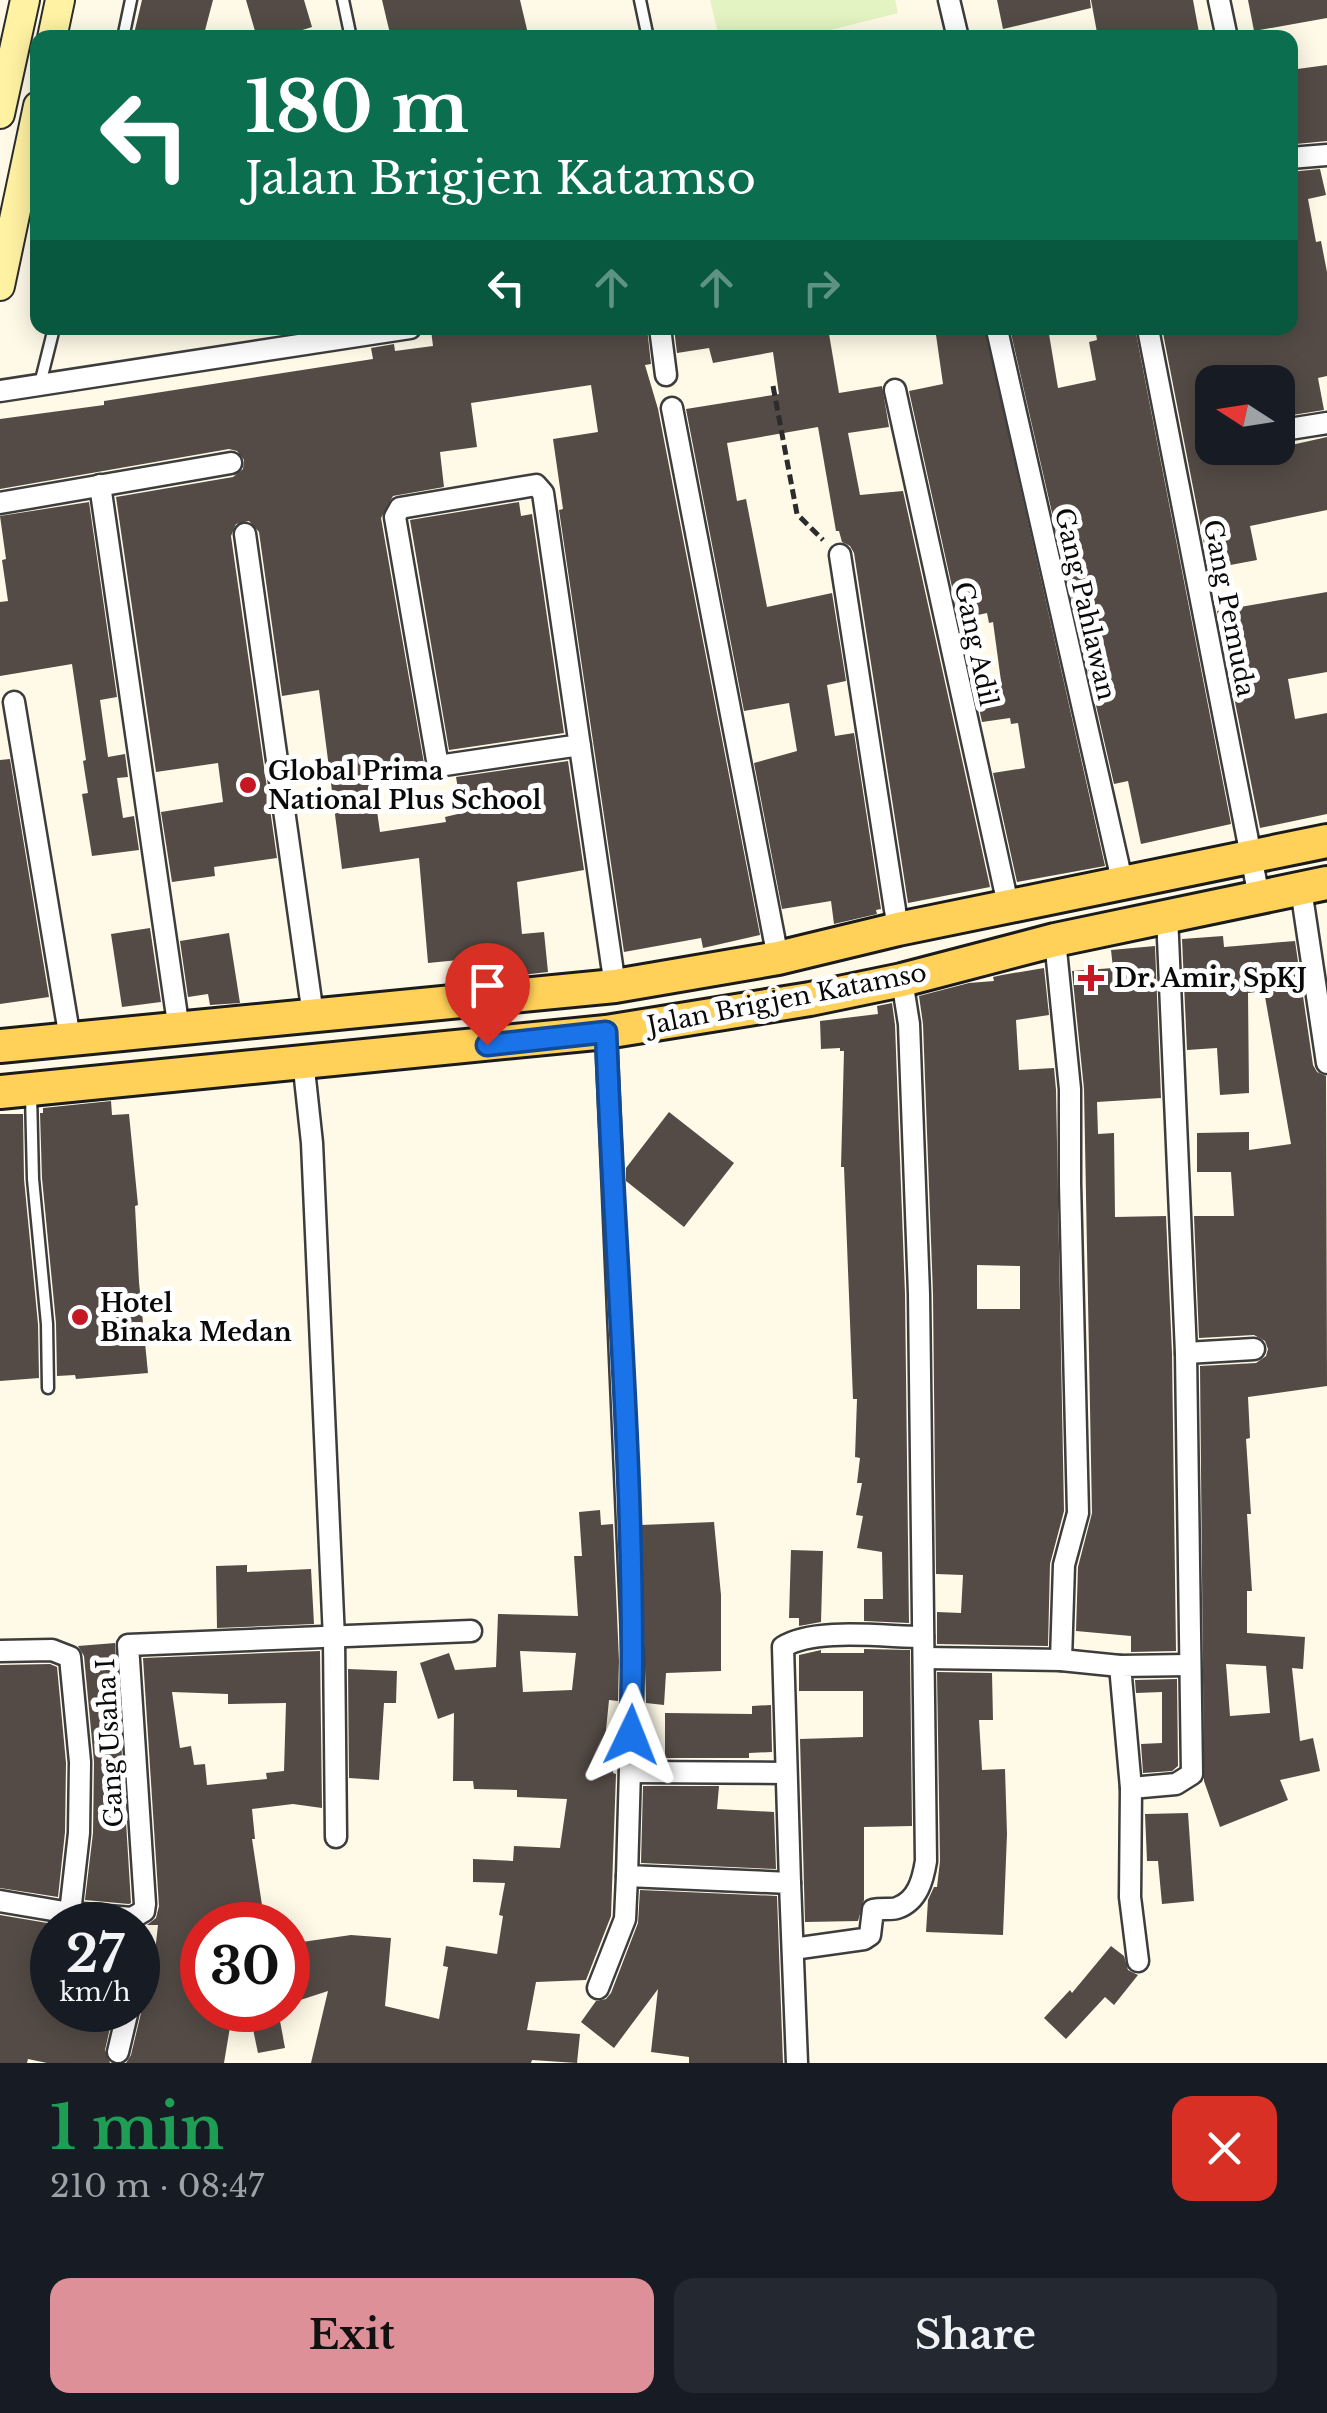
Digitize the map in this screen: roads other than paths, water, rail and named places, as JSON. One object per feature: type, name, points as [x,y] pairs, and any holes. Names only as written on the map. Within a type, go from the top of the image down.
[{"type":"main road","points":[[0,114],[9,32],[25,0]]},
{"type":"main road","points":[[54,30],[60,0]]},
{"type":"main road","points":[[0,286],[30,144]]},
{"type":"main road","name":"Jalan Brigjen Katamso","points":[[0,1046],[615,986],[778,958],[1327,841]]},
{"type":"main road","name":"Jalan Brigjen Katamso","points":[[16,1090],[606,1032],[810,999],[902,980],[1055,940],[1314,886]]},
{"type":"street","points":[[949,0],[956,30]]},
{"type":"street","points":[[1219,0],[1225,30]]},
{"type":"street","points":[[1298,157],[1327,155]]},
{"type":"street","points":[[0,391],[364,335]]},
{"type":"street","points":[[661,335],[666,375]]},
{"type":"street","name":"Gang Pahlawan","points":[[998,335],[1123,885]]},
{"type":"street","name":"Gang Pemuda","points":[[1149,335],[1259,897]]},
{"type":"street","name":"Gang Adil","points":[[895,390],[1009,909]]},
{"type":"street","points":[[672,408],[778,958]]},
{"type":"street","points":[[1295,428],[1327,422]]},
{"type":"street","points":[[0,503],[231,463]]},
{"type":"street","points":[[580,745],[438,766],[394,517],[400,508],[536,484],[540,487],[580,745],[615,986]]},
{"type":"street","points":[[100,485],[179,1030]]},
{"type":"street","points":[[245,534],[313,1016]]},
{"type":"street","points":[[840,555],[898,930]]},
{"type":"street","points":[[14,702],[70,1040]]},
{"type":"street","points":[[1314,886],[1327,1064]]},
{"type":"street","points":[[1132,1788],[1176,1784],[1192,1774],[1186,1353],[1167,915]]},
{"type":"street","points":[[1055,940],[1072,1130],[1078,1512],[1064,1565],[1060,1660]]},
{"type":"street","points":[[793,1950],[864,1939],[872,1931],[871,1915],[875,1908],[896,1909],[922,1885],[926,1861],[920,1294],[909,1024],[902,980]]},
{"type":"street","points":[[598,1988],[624,1919],[632,1642],[606,1032]]},
{"type":"street","points":[[303,1060],[312,1143],[334,1639],[336,1837]]},
{"type":"street","points":[[1186,1353],[1254,1349]]},
{"type":"street","points":[[334,1639],[471,1631]]},
{"type":"street","points":[[797,2063],[782,1647],[815,1636],[1120,1666],[1188,1665]]},
{"type":"street","name":"Gang Usaha I","points":[[145,1902],[128,1645],[334,1639]]},
{"type":"street","points":[[0,1651],[68,1653],[73,1665],[80,1762],[79,1833],[71,1902]]},
{"type":"street","points":[[1120,1666],[1132,1788],[1130,1897],[1138,1961]]},
{"type":"street","points":[[630,1772],[786,1773]]},
{"type":"street","points":[[627,1876],[790,1883]]},
{"type":"street","points":[[0,1901],[30,1906]]},
{"type":"street","points":[[118,2052],[123,2032]]},
{"type":"lane","points":[[124,30],[132,0]]},
{"type":"lane","points":[[343,0],[349,30]]},
{"type":"lane","points":[[640,0],[646,30]]},
{"type":"lane","points":[[40,384],[52,335]]},
{"type":"lane","points":[[16,1090],[33,1179],[48,1388]]},
{"type":"place","name":"Global Prima National Plus School","points":[[248,785]]},
{"type":"place","name":"Dr. Amir, SpKJ","points":[[1091,978]]},
{"type":"place","name":"Hotel Binaka Medan","points":[[80,1317]]}]
